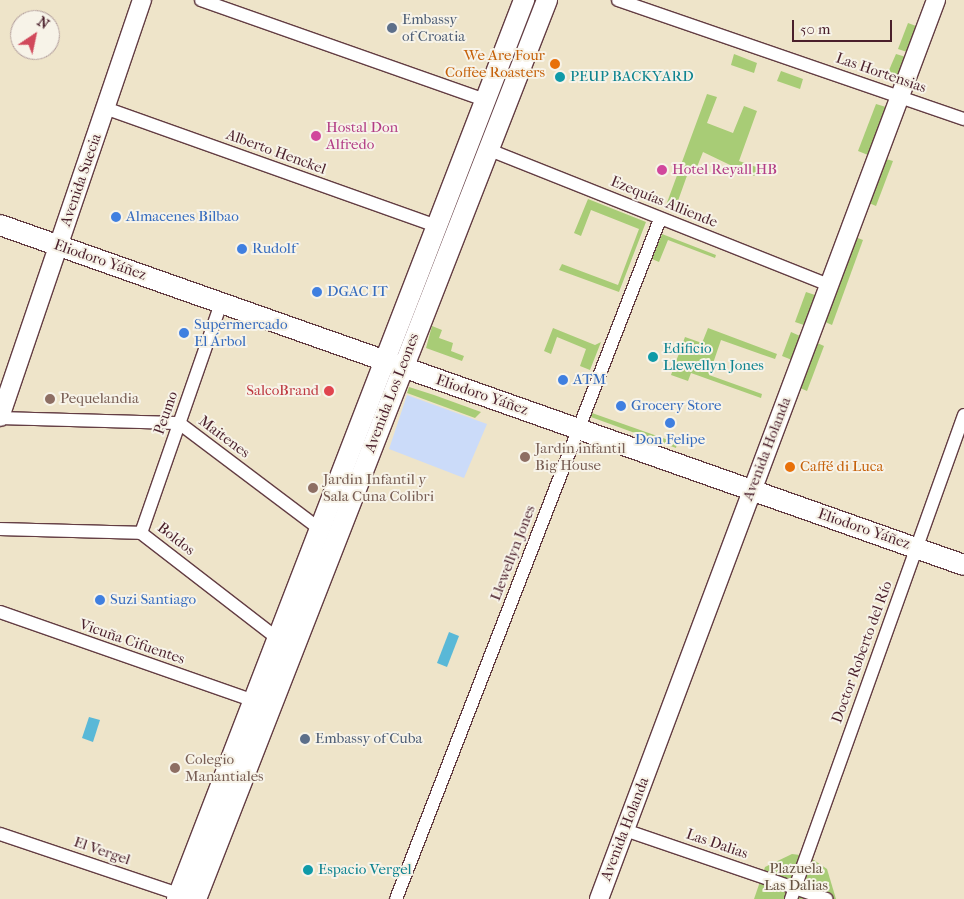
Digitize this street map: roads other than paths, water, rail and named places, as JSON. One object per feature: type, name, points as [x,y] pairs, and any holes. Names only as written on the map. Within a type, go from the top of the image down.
[{"type":"main road","name":"Avenida Los Leones","points":[[186,898],[393,364],[436,226],[524,0]]},
{"type":"main road","name":"Avenida Los Leones","points":[[186,898],[254,701],[321,530],[487,149],[547,0]]},
{"type":"main road","name":"Eliodoro Yáñez","points":[[0,225],[964,565]]},
{"type":"street","name":"Avenida Suecia","points":[[0,418],[142,0]]},
{"type":"street","points":[[201,0],[486,100]]},
{"type":"street","name":"Las Hortensias","points":[[618,0],[964,119]]},
{"type":"street","name":"Avenida Holanda","points":[[599,899],[936,0]]},
{"type":"street","name":"Alberto Henckel","points":[[105,108],[436,226]]},
{"type":"street","name":"Ezequías Alliende","points":[[487,149],[829,285]]},
{"type":"street","name":"Llewellyn Jones","points":[[396,899],[660,219]]},
{"type":"street","name":"Peumo","points":[[141,533],[221,303]]},
{"type":"street","name":"Doctor Roberto del Río","points":[[793,893],[964,415]]},
{"type":"street","name":"Maitenes","points":[[0,418],[179,423],[321,530]]},
{"type":"street","name":"Boldos","points":[[0,529],[141,533],[278,639]]},
{"type":"street","name":"Vicuña Cifuentes","points":[[0,612],[254,701]]},
{"type":"street","name":"Las Dalias","points":[[625,830],[793,893],[827,899]]},
{"type":"street","name":"El Vergel","points":[[0,834],[186,898]]},
{"type":"water","points":[[449,632],[459,636],[447,667],[437,663]]},
{"type":"water","points":[[89,717],[100,720],[93,742],[82,738]]},
{"type":"place","name":"Embassy of Croatia","points":[[392,28]]},
{"type":"place","name":"We Are Four Coffee Roasters","points":[[555,64]]},
{"type":"place","name":"PEUP BACKYARD","points":[[560,77]]},
{"type":"place","name":"Hostal Don Alfredo","points":[[316,136]]},
{"type":"place","name":"Hotel Reyall HB","points":[[662,170]]},
{"type":"place","name":"Almacenes Bilbao","points":[[116,217]]},
{"type":"place","name":"Rudolf","points":[[242,249]]},
{"type":"place","name":"DGAC IT","points":[[317,292]]},
{"type":"place","name":"Supermercado El Árbol","points":[[184,333]]},
{"type":"place","name":"Edificio Llewellyn Jones","points":[[653,357]]},
{"type":"place","name":"ATM","points":[[563,380]]},
{"type":"place","name":"SalcoBrand","points":[[329,391]]},
{"type":"place","name":"Pequelandia","points":[[50,399]]},
{"type":"place","name":"Grocery Store","points":[[621,406]]},
{"type":"place","name":"Don Felipe","points":[[670,423]]},
{"type":"place","name":"Jardin infantil Big House","points":[[525,457]]},
{"type":"place","name":"Caffé di Luca","points":[[790,467]]},
{"type":"place","name":"Jardin Infantil y Sala Cuna Colibri","points":[[313,488]]},
{"type":"place","name":"Suzi Santiago","points":[[100,600]]},
{"type":"place","name":"Embassy of Cuba","points":[[305,739]]},
{"type":"place","name":"Colegio Manantiales","points":[[175,768]]},
{"type":"place","name":"Espacio Vergel","points":[[308,870]]},
{"type":"park label","name":"Plazuela Las Dalias","points":[[796,876]]}]
